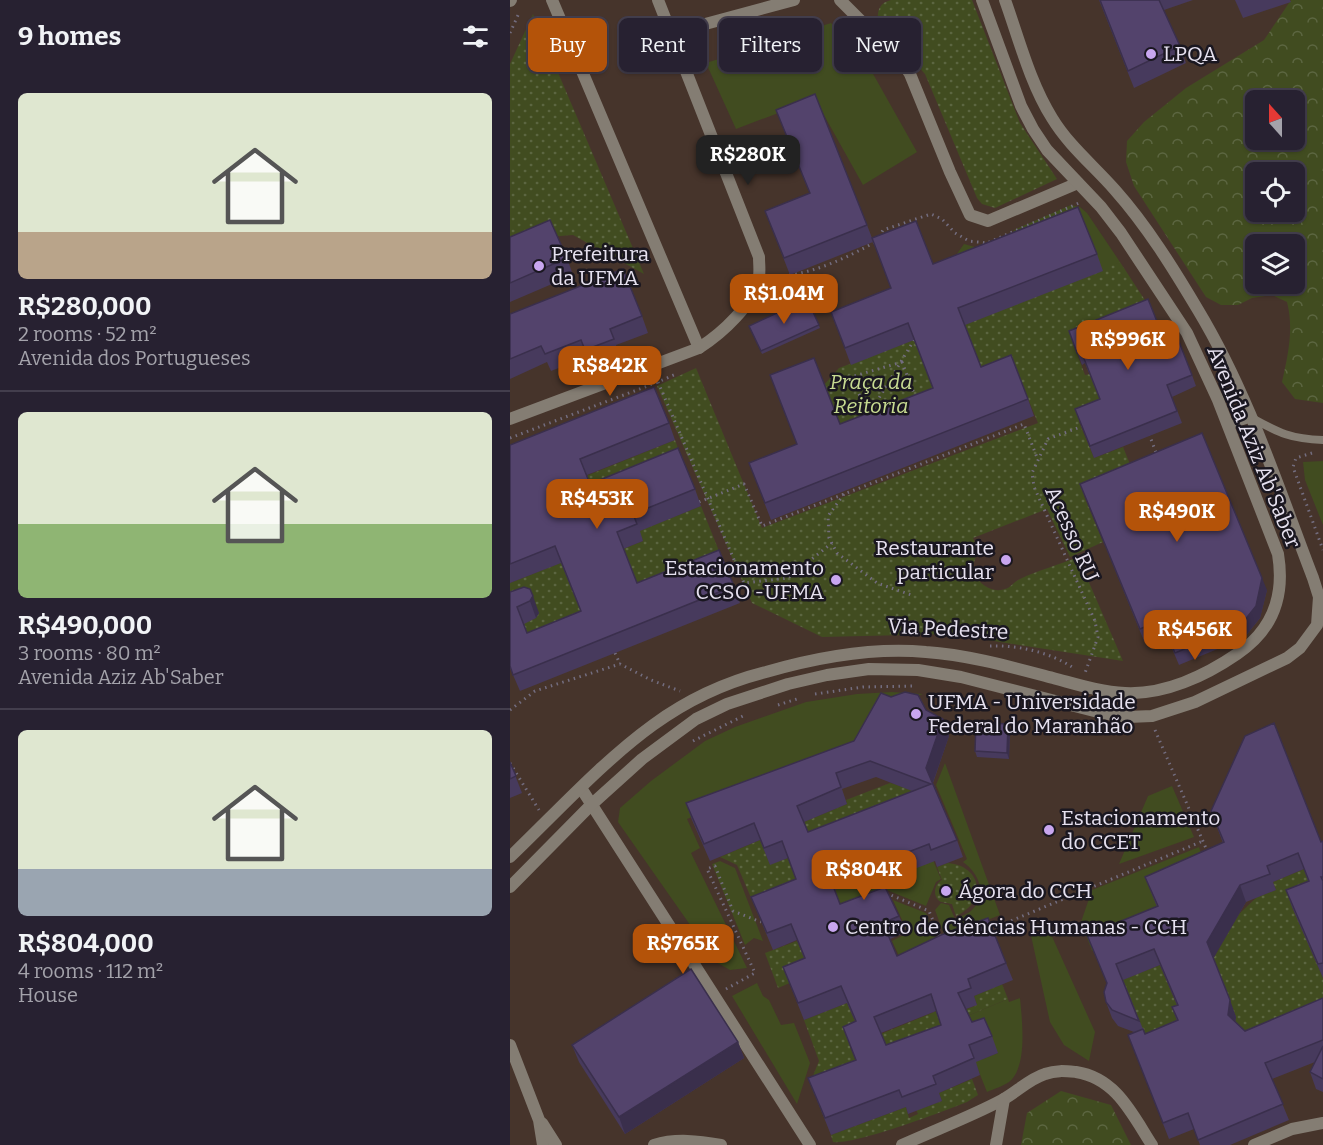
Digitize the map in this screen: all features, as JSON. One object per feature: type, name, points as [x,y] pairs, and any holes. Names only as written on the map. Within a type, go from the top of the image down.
[{"type":"street","points":[[552,0],[699,348]]},
{"type":"street","points":[[658,0],[666,18]]},
{"type":"street","points":[[707,24],[794,0]]},
{"type":"street","points":[[840,0],[903,63],[910,74],[970,215],[988,221],[1078,183]]},
{"type":"street","name":"Avenida Aziz Ab'Saber","points":[[510,857],[581,788],[653,725],[678,709],[763,672],[825,657],[892,651],[956,655],[985,660],[1103,691],[1127,693],[1152,691],[1190,680],[1229,660],[1247,648],[1264,631],[1274,612],[1279,594],[1281,574],[1278,554],[1206,372],[1187,333],[1121,233],[1047,150],[1033,129],[1021,106],[981,0]]},
{"type":"street","name":"Avenida Aziz Ab'Saber","points":[[510,886],[591,805],[642,759],[696,719],[746,697],[788,684],[869,669],[918,670],[961,677],[1102,713],[1128,717],[1152,716],[1195,702],[1287,657],[1320,628],[1319,597],[1313,578],[1252,418],[1216,340],[1153,238],[1115,190],[1067,139],[1052,118],[1040,95],[1005,0]]},
{"type":"street","points":[[510,419],[699,348],[721,333],[750,297],[759,278],[759,257],[687,72]]},
{"type":"street","points":[[1047,150],[1067,139]]},
{"type":"street","points":[[581,788],[810,1145]]},
{"type":"street","points":[[510,1045],[539,1120],[543,1145]]},
{"type":"street","points":[[902,1145],[1004,1099],[1042,1075],[1061,1070],[1099,1078],[1110,1086],[1119,1094],[1152,1145]]},
{"type":"street","points":[[996,1145],[1004,1099]]},
{"type":"street","points":[[539,1120],[556,1145]]},
{"type":"street","points":[[1254,1145],[1292,1129],[1323,1123]]},
{"type":"street","points":[[654,1145],[677,1141],[721,1145]]},
{"type":"lane","points":[[1228,426],[1252,418],[1278,433],[1293,438],[1323,440]]},
{"type":"path","points":[[510,33],[520,11]]},
{"type":"path","points":[[770,285],[776,276],[792,276],[853,255],[876,241],[883,230],[931,214],[942,219],[955,233],[969,241],[987,243],[1088,200],[1078,183]]},
{"type":"path","points":[[866,422],[914,340]]},
{"type":"path","points":[[869,415],[851,377],[902,362]]},
{"type":"path","points":[[869,415],[915,396],[902,362]]},
{"type":"path","points":[[510,438],[678,373]]},
{"type":"path","points":[[658,382],[744,583],[788,578],[832,543]]},
{"type":"path","name":"Acesso RU","points":[[1084,675],[1098,637],[1095,621],[1034,487],[1032,473],[1048,439],[1092,422]]},
{"type":"path","points":[[699,502],[744,484],[762,526],[1024,424],[1038,460]]},
{"type":"path","points":[[1145,425],[1161,464]]},
{"type":"path","points":[[1315,452],[1296,458],[1293,467],[1323,550]]},
{"type":"path","points":[[845,493],[828,516],[829,538],[837,553],[876,583],[914,596]]},
{"type":"path","name":"Via Pedestre","points":[[986,646],[1010,645],[1060,660],[1084,675],[1094,676]]},
{"type":"path","points":[[615,653],[620,664],[651,680],[687,693],[678,698]]},
{"type":"path","points":[[510,710],[535,691],[620,664]]},
{"type":"path","points":[[777,705],[808,696],[863,687],[914,686]]},
{"type":"path","points":[[686,745],[746,714]]},
{"type":"path","points":[[1146,730],[1156,730],[1210,858]]},
{"type":"path","points":[[510,763],[540,810]]},
{"type":"path","points":[[534,815],[546,804]]},
{"type":"path","points":[[984,931],[1203,841]]},
{"type":"path","points":[[714,996],[755,973],[707,869],[716,866],[733,911],[761,922]]},
{"type":"path","points":[[879,890],[929,911],[942,941]]},
{"type":"shaded area","name":"UFMA - Universidade Federal do Maranhão","points":[[510,0],[1323,0],[1323,1145],[510,1145]]},
{"type":"green space","points":[[891,0],[972,0],[1020,123],[1057,179],[995,208],[982,204],[977,198],[925,74],[921,70],[921,18],[878,18],[880,8]]},
{"type":"green space","points":[[1291,0],[1323,0],[1323,403],[1295,399],[1282,382],[1290,332],[1287,302],[1272,295],[1252,298],[1238,305],[1221,305],[1206,297],[1134,186],[1126,162],[1127,141],[1144,122],[1186,88],[1264,40]]},
{"type":"green space","points":[[831,23],[834,27],[834,72],[872,72],[917,152],[863,185],[815,99],[736,129],[707,65],[707,63],[719,59],[719,72],[822,72],[822,26]]},
{"type":"green space","points":[[528,25],[528,72],[558,72],[644,274],[573,235],[510,240],[510,64]]},
{"type":"green space","points":[[1071,205],[1080,207],[1087,213],[1120,262],[1103,271],[954,258],[964,244],[986,250],[1008,241],[1014,230]]},
{"type":"green space","points":[[1120,262],[1152,311],[1073,343],[1085,375],[1090,374],[1105,411],[1079,422],[1094,458],[1123,447],[1132,469],[1084,496],[1103,542],[1070,557],[1047,509],[973,538],[979,552],[975,558],[975,574],[982,583],[994,590],[1007,588],[1027,576],[1078,557],[1123,661],[948,634],[822,637],[752,603],[657,386],[696,368],[762,528],[1038,423],[1017,372],[987,384],[964,325]]},
{"type":"green space","name":"Praça da Reitoria","points":[[914,340],[940,404],[846,441],[824,385],[839,368]]},
{"type":"green space","points":[[675,440],[684,465],[597,501],[586,476]]},
{"type":"green space","points":[[1323,461],[1323,525],[1305,480],[1303,462]]},
{"type":"green space","points":[[701,506],[725,566],[643,600],[623,549],[643,541],[639,531]]},
{"type":"green space","points":[[578,556],[610,614],[524,637],[522,624],[536,618],[510,603],[510,583]]},
{"type":"green space","points":[[892,692],[923,694],[885,707],[859,752],[687,819],[700,848],[691,853],[747,968],[730,970],[714,961],[618,822],[620,808],[651,781],[705,741],[735,727],[806,702],[857,694]]},
{"type":"green space","points":[[945,763],[1000,915],[945,937],[935,910],[941,903],[949,905],[955,919],[966,914],[972,910],[980,898],[980,884],[963,862],[967,859],[936,785]]},
{"type":"green space","points":[[890,783],[922,791],[803,854],[792,827],[847,804],[846,800]]},
{"type":"green space","points":[[1172,786],[1194,837],[1119,864],[1148,796]]},
{"type":"green space","points":[[760,840],[770,864],[788,858],[802,895],[758,914],[737,865],[720,857]]},
{"type":"green space","points":[[1199,847],[1206,869],[1164,922],[1092,951],[1081,922],[1092,890]]},
{"type":"green space","points":[[930,853],[941,879],[936,882],[926,906],[882,888],[840,905],[834,890],[879,872],[884,882],[902,874]]},
{"type":"green space","points":[[720,861],[735,868],[763,941],[754,938],[745,945],[712,864]]},
{"type":"green space","name":"Ágora do CCH","points":[[948,863],[968,871],[974,877],[977,885],[973,902],[956,916],[952,904],[941,902],[935,894],[937,884],[942,880],[937,867]]},
{"type":"green space","points":[[1304,869],[1315,897],[1292,907],[1323,978],[1323,1017],[1250,1047],[1234,1031],[1213,959],[1239,914],[1257,897],[1276,890],[1273,882]]},
{"type":"green space","points":[[893,900],[926,913],[938,943],[900,958],[892,941],[908,933]]},
{"type":"green space","points":[[1030,931],[1050,932],[1095,1032],[1089,1061],[1064,1045],[1050,1022]]},
{"type":"green space","points":[[797,941],[811,974],[778,988],[765,953]]},
{"type":"green space","points":[[1160,965],[1175,1001],[1194,1017],[1150,1050],[1122,980]]},
{"type":"green space","points":[[757,983],[763,996],[769,1000],[781,1025],[794,1023],[810,1063],[797,1104],[732,996]]},
{"type":"green space","points":[[1002,984],[1008,999],[943,1026],[892,1062],[881,1034],[939,1010],[959,1012],[977,1005],[974,996]]},
{"type":"green space","points":[[1020,998],[1022,1043],[1019,1066],[1009,1082],[987,1092],[975,1062],[998,1053],[943,1026],[1008,999],[1009,1002]]},
{"type":"green space","points":[[847,1003],[862,1038],[849,1044],[862,1077],[814,1094],[810,1083],[819,1061],[804,1020]]},
{"type":"green space","points":[[972,1079],[978,1095],[967,1102],[878,1133],[844,1142],[833,1142],[831,1135],[906,1107],[909,1118],[918,1114],[913,1102],[923,1108],[942,1101],[939,1093]]},
{"type":"green space","points":[[1061,1091],[1111,1105],[1131,1145],[1021,1145],[1027,1113]]},
{"type":"building","points":[[1100,0],[1159,0],[1180,46],[1128,71]]},
{"type":"building","points":[[815,94],[867,225],[784,258],[765,211],[810,193],[776,110]]},
{"type":"building","points":[[1078,207],[1097,254],[958,308],[981,367],[1011,355],[1028,399],[765,503],[749,463],[797,444],[770,375],[814,358],[840,424],[933,388],[908,323],[845,348],[831,312],[891,288],[872,238],[916,221],[933,264]]},
{"type":"building","points":[[550,220],[567,258],[510,283],[510,237]]},
{"type":"building","points":[[623,269],[642,316],[610,329],[614,339],[585,350],[581,340],[545,354],[541,346],[510,359],[510,314]]},
{"type":"building","points":[[807,299],[819,325],[761,351],[749,326]]},
{"type":"building","points":[[1148,299],[1164,339],[1176,334],[1192,375],[1167,385],[1177,411],[1090,446],[1075,409],[1100,399],[1081,351],[1077,353],[1069,331]]},
{"type":"building","points":[[654,387],[669,423],[580,459],[590,484],[678,448],[695,489],[633,514],[637,524],[617,532],[637,583],[719,550],[734,586],[513,675],[510,666],[510,592],[524,587],[530,589],[533,596],[530,601],[517,607],[527,633],[581,611],[555,546],[510,564],[510,445]]},
{"type":"building","points":[[1202,433],[1262,578],[1256,606],[1240,626],[1175,653],[1161,620],[1140,629],[1080,484]]},
{"type":"building","name":"Centro de Ciências Humanas - CCH","points":[[905,692],[918,695],[926,710],[943,719],[926,768],[957,840],[931,850],[929,844],[877,864],[873,855],[828,873],[840,904],[885,887],[899,916],[883,923],[897,956],[941,935],[988,918],[1006,963],[968,979],[971,988],[958,993],[972,1022],[984,1018],[992,1036],[969,1045],[974,1058],[933,1076],[936,1084],[902,1097],[899,1090],[825,1118],[808,1078],[856,1060],[843,1027],[856,1021],[841,986],[798,1003],[783,967],[805,958],[791,924],[767,933],[751,897],[796,879],[782,841],[764,848],[754,823],[704,844],[686,803],[854,741],[881,693],[891,697]],"holes":[[[870,761],[931,784],[808,832],[797,806],[841,787],[836,773]],[[931,994],[941,1025],[886,1045],[874,1017]]]},
{"type":"building","points":[[976,722],[1008,724],[1007,753],[975,751]]},
{"type":"building","points":[[1274,723],[1321,842],[1323,841],[1323,877],[1321,877],[1323,881],[1323,963],[1318,964],[1286,890],[1309,881],[1298,853],[1267,866],[1270,874],[1240,885],[1207,942],[1230,1000],[1228,1015],[1245,1031],[1323,998],[1323,1040],[1265,1063],[1283,1104],[1198,1140],[1188,1113],[1163,1123],[1128,1035],[1143,1029],[1145,1034],[1178,1020],[1172,1007],[1178,1005],[1154,949],[1116,964],[1139,1021],[1112,1010],[1106,1002],[1104,992],[1107,983],[1087,935],[1158,906],[1145,877],[1224,842],[1211,811],[1245,736]]},
{"type":"building","points":[[510,762],[516,776],[510,779]]},
{"type":"building","points":[[691,969],[738,1042],[619,1117],[572,1045]]},
{"type":"building","points":[[1323,1046],[1323,1079],[1310,1072]]},
{"type":"place","name":"LPQA","points":[[1151,54]]},
{"type":"place","name":"Prefeitura da UFMA","points":[[539,266]]},
{"type":"place","name":"Restaurante particular","points":[[1006,560]]},
{"type":"place","name":"Estacionamento CCSO -UFMA","points":[[836,580]]},
{"type":"place","name":"UFMA - Universidade Federal do Maranhão","points":[[916,714]]},
{"type":"place","name":"Estacionamento do CCET","points":[[1049,830]]},
{"type":"place","name":"Ágora do CCH","points":[[946,891]]},
{"type":"place","name":"Centro de Ciências Humanas - CCH","points":[[833,927]]}]
